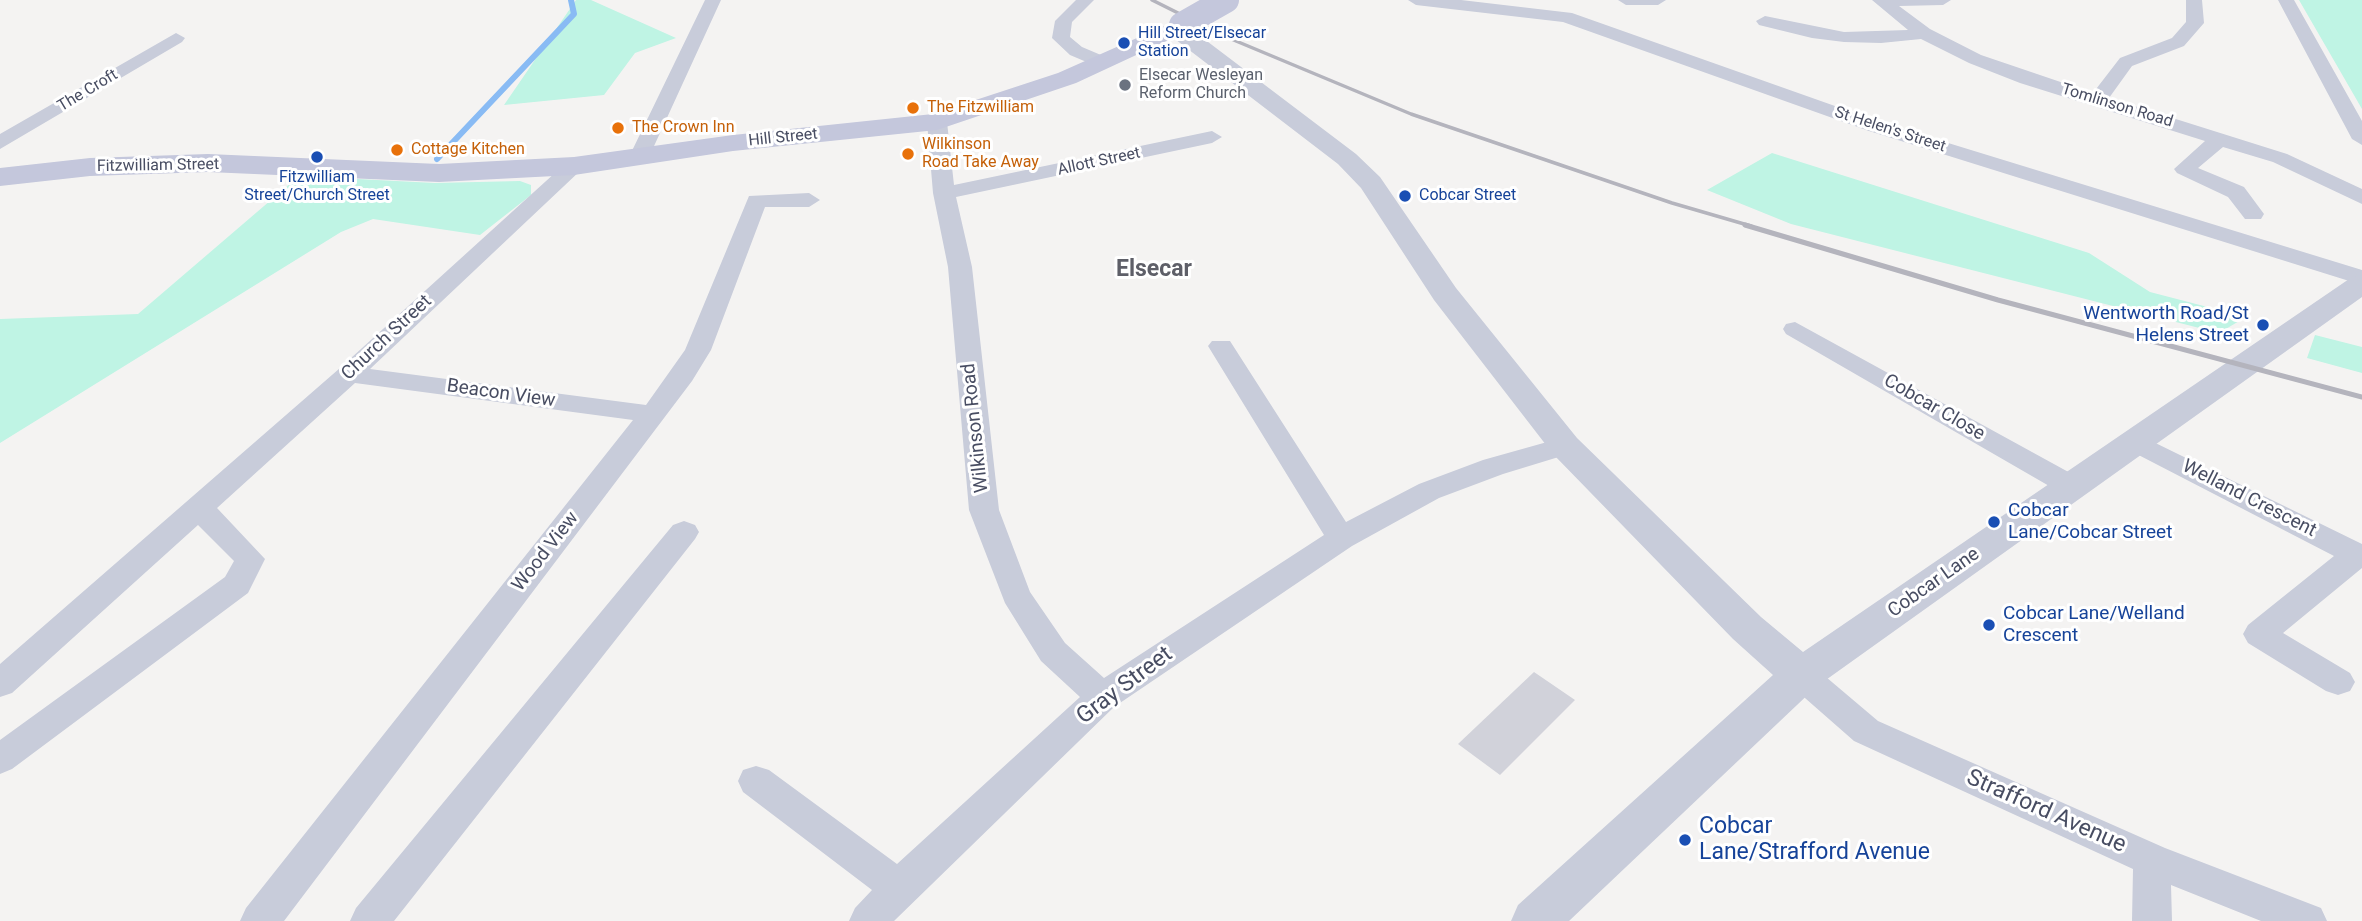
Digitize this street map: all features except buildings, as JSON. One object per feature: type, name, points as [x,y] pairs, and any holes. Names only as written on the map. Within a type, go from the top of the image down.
[{"type":"main road","name":"Hill Street","points":[[316,168],[439,173],[574,166],[733,143],[937,122],[993,105],[1102,62],[1179,27],[1226,0]]},
{"type":"main road","name":"Fitzwilliam Street","points":[[0,177],[90,167],[208,163],[316,168]]},
{"type":"street","points":[[639,157],[713,0]]},
{"type":"street","points":[[1086,0],[1064,21],[1061,38],[1076,51],[1102,62]]},
{"type":"street","name":"St Helen's Street","points":[[1416,0],[1566,17],[1876,127],[2362,280]]},
{"type":"street","points":[[1566,17],[1583,0]]},
{"type":"street","points":[[1626,0],[1658,0]]},
{"type":"street","points":[[1881,0],[1943,0]]},
{"type":"street","name":"Tomlinson Road","points":[[1881,0],[1924,33],[1975,59],[2027,79],[2221,138],[2336,182],[2362,198]]},
{"type":"street","points":[[2098,100],[2126,62],[2178,43],[2195,23],[2194,0]]},
{"type":"street","points":[[2286,0],[2362,139]]},
{"type":"street","points":[[1765,21],[1812,33],[1844,37],[1881,38],[1924,33]]},
{"type":"street","points":[[1179,27],[1348,159],[1371,183],[1445,294],[1566,446],[1748,628],[1801,675]]},
{"type":"street","name":"The Croft","points":[[0,143],[176,38]]},
{"type":"street","name":"Wilkinson Road","points":[[937,122],[944,193],[960,267],[984,510],[1016,595],[1053,652],[1102,698]]},
{"type":"street","name":"Allott Street","points":[[944,193],[1212,137]]},
{"type":"street","points":[[2221,138],[2184,169],[2236,191],[2253,214]]},
{"type":"street","name":"Church Street","points":[[0,684],[197,506],[349,374],[574,166]]},
{"type":"street","points":[[2336,182],[2362,174]]},
{"type":"street","name":"Wood View","points":[[260,921],[652,414],[698,350],[757,201],[809,200]]},
{"type":"street","name":"Cobcar Lane","points":[[1535,921],[1801,675],[2073,487],[2362,280]]},
{"type":"street","name":"Cobcar Close","points":[[1795,329],[2073,487]]},
{"type":"street","points":[[1221,346],[1340,538]]},
{"type":"street","name":"Beacon View","points":[[349,374],[652,414]]},
{"type":"street","name":"Welland Crescent","points":[[2135,442],[2359,555]]},
{"type":"street","name":"Gray Street","points":[[869,921],[899,888],[1102,698],[1340,538],[1429,491],[1493,467],[1566,446]]},
{"type":"street","points":[[0,759],[237,585],[250,559],[197,506]]},
{"type":"street","points":[[370,921],[684,532]]},
{"type":"street","points":[[2338,682],[2259,634],[2359,555]]},
{"type":"street","name":"Strafford Avenue","points":[[1801,675],[1866,731],[2152,860],[2307,921]]},
{"type":"street","points":[[756,781],[899,888]]},
{"type":"street","points":[[2152,860],[2152,921]]},
{"type":"green space","points":[[576,0],[591,0],[676,38],[635,53],[604,95],[504,105]]},
{"type":"green space","points":[[2299,0],[2362,0],[2362,109]]},
{"type":"green space","points":[[1772,153],[2089,253],[2150,292],[2246,317],[2219,333],[1791,224],[1707,190]]},
{"type":"green space","points":[[299,176],[435,183],[520,181],[531,185],[531,195],[480,235],[373,219],[341,232],[0,443],[0,319],[138,314]]},
{"type":"green space","points":[[2315,335],[2362,347],[2362,373],[2307,358]]},
{"type":"waterway","points":[[437,159],[574,14],[571,0]]},
{"type":"railway","points":[[1152,0],[1224,36],[1411,114],[1672,203],[1751,226]]},
{"type":"railway","points":[[1745,225],[1998,300],[2362,397]]},
{"type":"place","name":"Hill Street/Elsecar Station","points":[[1124,43]]},
{"type":"place","name":"Elsecar Wesleyan Reform Church","points":[[1125,85]]},
{"type":"place","name":"The Fitzwilliam","points":[[913,108]]},
{"type":"place","name":"The Crown Inn","points":[[618,128]]},
{"type":"place","name":"Cottage Kitchen","points":[[397,150]]},
{"type":"place","name":"Wilkinson Road Take Away","points":[[908,154]]},
{"type":"place","name":"Fitzwilliam Street/Church Street","points":[[317,157]]},
{"type":"place","name":"Cobcar Street","points":[[1405,196]]},
{"type":"place","name":"Wentworth Road/St Helens Street","points":[[2263,325]]},
{"type":"place","name":"Cobcar Lane/Cobcar Street","points":[[1994,522]]},
{"type":"place","name":"Cobcar Lane/Welland Crescent","points":[[1989,625]]},
{"type":"place","name":"Cobcar Lane/Strafford Avenue","points":[[1685,840]]},
{"type":"district","name":"Elsecar","points":[[1154,270]]}]
